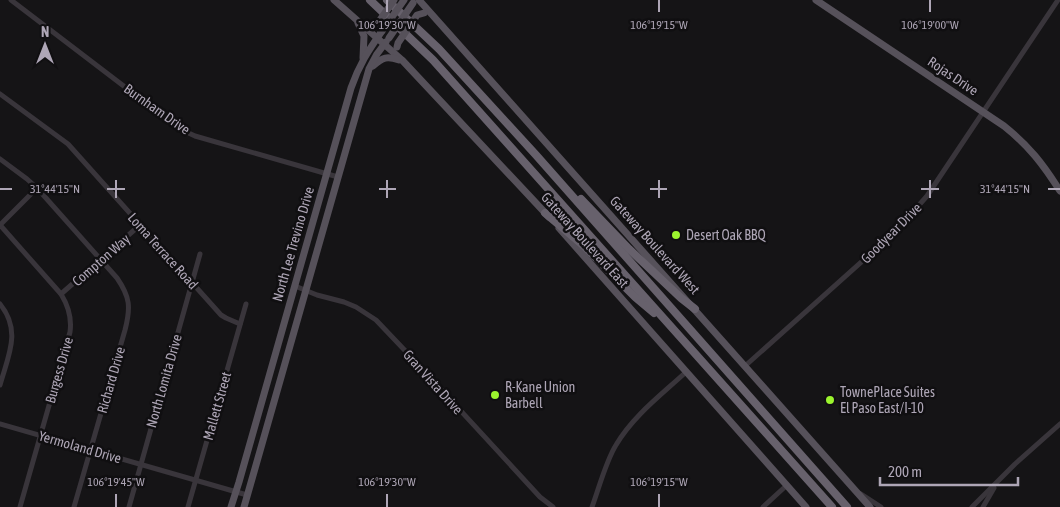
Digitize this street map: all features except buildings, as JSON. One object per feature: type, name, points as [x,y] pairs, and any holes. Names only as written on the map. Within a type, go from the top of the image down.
[{"type":"highway","points":[[370,0],[433,60],[832,507]]},
{"type":"highway","points":[[387,0],[439,49],[536,155],[847,507]]},
{"type":"highway","points":[[536,155],[566,183],[629,249],[681,298],[695,308]]},
{"type":"highway","points":[[545,213],[584,246],[635,297],[668,322]]},
{"type":"main road","name":"Gateway Boulevard East","points":[[334,0],[402,60],[545,213],[806,507]]},
{"type":"main road","points":[[356,20],[375,24],[394,0]]},
{"type":"main road","name":"North Lee Trevino Drive","points":[[231,507],[356,73],[377,38],[404,0]]},
{"type":"main road","points":[[402,60],[397,47],[398,43],[417,15],[428,13],[427,0]]},
{"type":"main road","name":"Rojas Drive","points":[[816,0],[1004,126],[1029,148],[1060,191]]},
{"type":"main road","name":"North Lee Trevino Drive","points":[[244,507],[369,69],[384,44],[416,1]]},
{"type":"main road","name":"Gateway Boulevard West","points":[[416,1],[695,308],[870,507]]},
{"type":"main road","points":[[356,20],[364,36],[364,58]]},
{"type":"main road","points":[[369,69],[384,58],[402,60]]},
{"type":"street","name":"Burnham Drive","points":[[10,0],[180,129],[195,136],[338,177]]},
{"type":"street","name":"Goodyear Drive","points":[[745,366],[896,231],[927,196],[1058,0]]},
{"type":"street","name":"Loma Terrace Road","points":[[0,94],[68,144],[221,315],[240,324]]},
{"type":"street","name":"Richard Drive","points":[[0,159],[28,179],[37,188],[116,278],[125,290],[128,298],[125,330],[74,507]]},
{"type":"street","points":[[0,225],[37,188]]},
{"type":"street","name":"Burgess Drive","points":[[0,225],[61,294],[69,310],[71,326],[20,507]]},
{"type":"street","name":"Compton Way","points":[[61,294],[140,225]]},
{"type":"street","name":"North Lomita Drive","points":[[129,507],[200,254]]},
{"type":"street","name":"Gran Vista Drive","points":[[294,286],[350,304],[376,320],[540,497],[552,507]]},
{"type":"street","points":[[0,304],[8,316],[12,331],[12,341],[2,369],[0,385]]},
{"type":"street","name":"Mallett Street","points":[[188,507],[246,304]]},
{"type":"street","points":[[592,507],[613,450],[626,430],[639,414],[686,372]]},
{"type":"street","name":"Yermoland Drive","points":[[0,424],[247,495]]},
{"type":"street","points":[[972,507],[1015,464],[1060,424]]},
{"type":"street","points":[[983,507],[998,481]]},
{"type":"street","points":[[763,507],[787,485]]},
{"type":"street","points":[[855,490],[881,507]]},
{"type":"place","name":"Desert Oak BBQ","points":[[676,235]]},
{"type":"place","name":"R-Kane Union Barbell","points":[[495,395]]},
{"type":"place","name":"TownePlace Suites El Paso East/I-10","points":[[830,400]]}]
